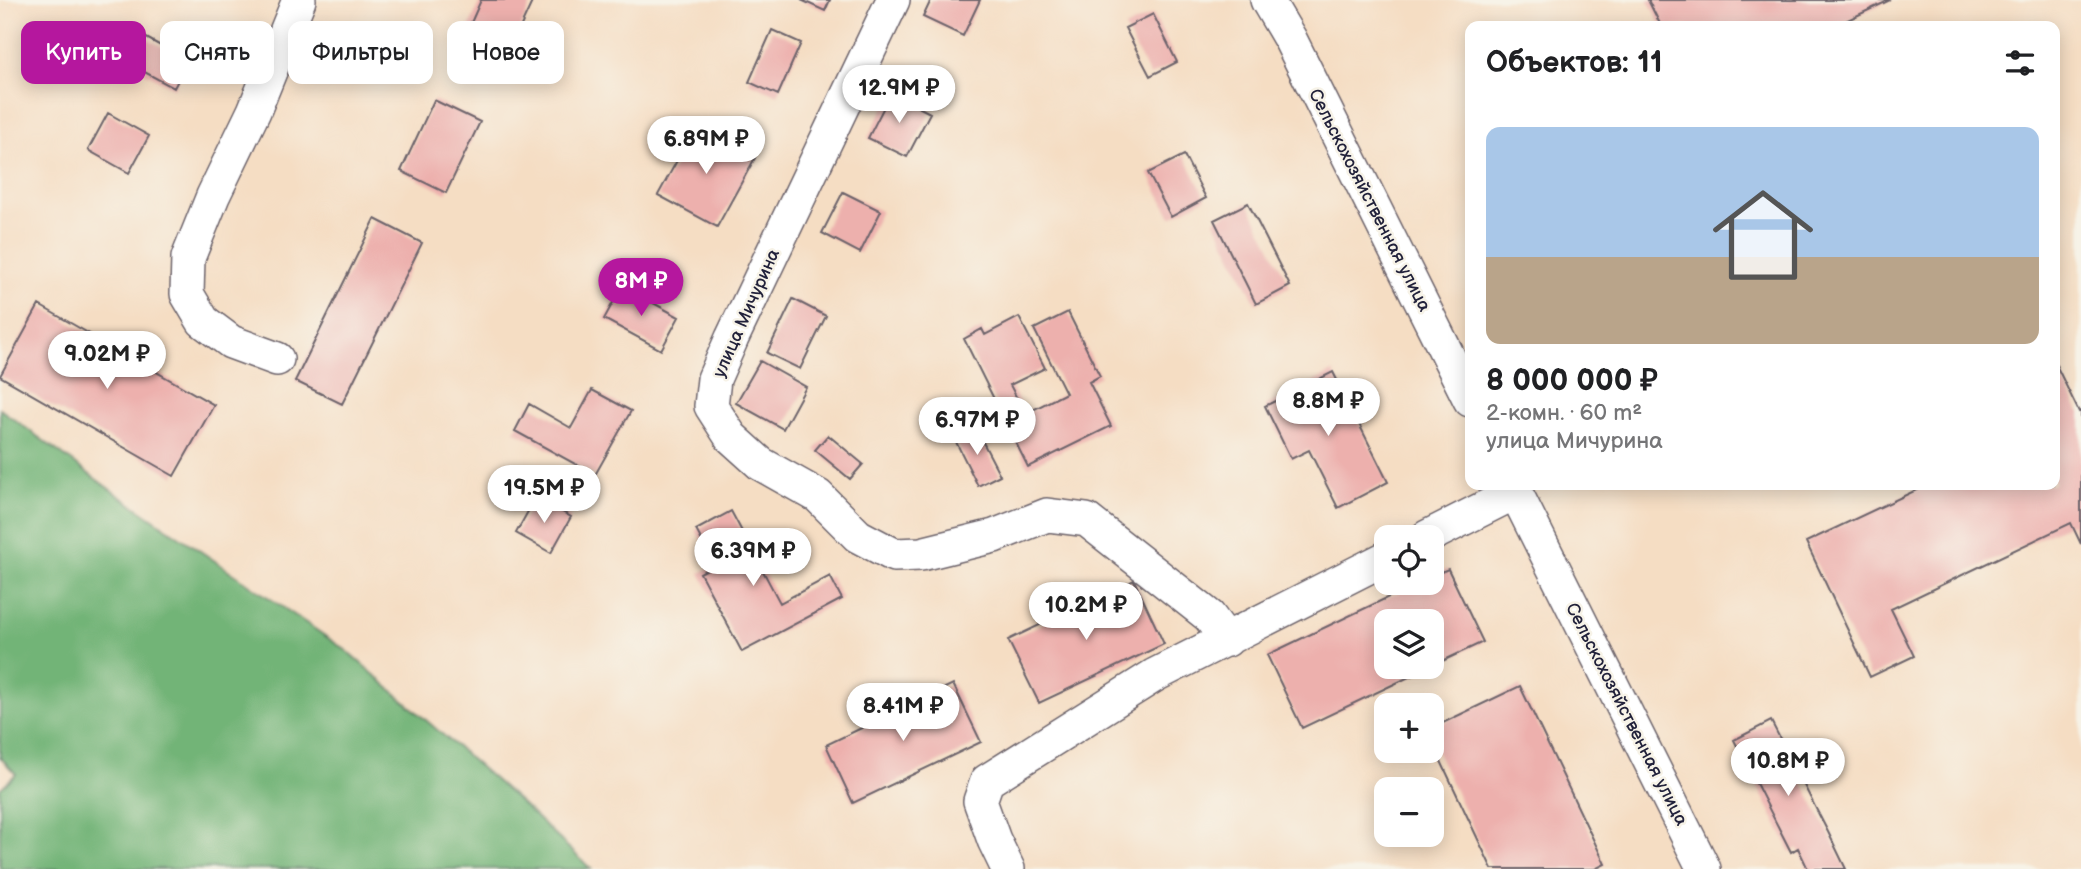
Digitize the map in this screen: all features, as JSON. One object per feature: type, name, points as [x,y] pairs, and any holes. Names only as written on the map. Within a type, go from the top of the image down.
[{"type":"street","points":[[277,359],[231,342],[203,321],[187,294],[188,258],[213,196],[254,111],[299,0]]},
{"type":"street","name":"улица Мичурина","points":[[893,0],[732,338],[714,379],[711,406],[731,437],[761,464],[818,496],[858,536],[894,555],[920,554],[994,536],[1047,515],[1087,520],[1209,616],[1227,640]]},
{"type":"street","name":"Сельскохозяйственная улица","points":[[1267,0],[1290,39],[1465,390]]},
{"type":"street","points":[[1444,527],[1510,490]]},
{"type":"street","name":"Сельскохозяйственная улица","points":[[1515,490],[1704,869]]},
{"type":"street","points":[[1008,869],[980,801],[987,781],[1155,675],[1374,564]]},
{"type":"green space","points":[[0,409],[111,490],[347,651],[521,803],[591,869],[0,869],[0,789],[16,774],[0,757]]},
{"type":"building","points":[[481,0],[533,0],[523,21],[472,21]]},
{"type":"building","points":[[801,0],[830,0],[825,11]]},
{"type":"building","points":[[931,0],[980,0],[963,36],[923,17]]},
{"type":"building","points":[[1648,0],[1890,0],[1846,21],[1658,21]]},
{"type":"building","points":[[1153,14],[1177,62],[1150,76],[1125,28]]},
{"type":"building","points":[[772,30],[801,43],[778,95],[749,82]]},
{"type":"building","points":[[146,38],[160,46],[160,80],[146,73]]},
{"type":"building","points":[[891,93],[930,113],[907,157],[868,138]]},
{"type":"building","points":[[434,100],[480,122],[446,193],[401,171]]},
{"type":"building","points":[[108,113],[149,136],[129,173],[88,150]]},
{"type":"building","points":[[696,126],[755,158],[717,227],[658,195]]},
{"type":"building","points":[[1184,155],[1206,198],[1171,217],[1148,173]]},
{"type":"building","points":[[843,192],[881,211],[860,253],[822,233]]},
{"type":"building","points":[[1248,203],[1290,286],[1256,304],[1214,220]]},
{"type":"building","points":[[375,219],[422,243],[342,404],[295,381]]},
{"type":"building","points":[[622,286],[679,317],[661,350],[604,319]]},
{"type":"building","points":[[793,299],[826,316],[800,369],[767,353]]},
{"type":"building","points":[[39,305],[214,405],[174,476],[0,376]]},
{"type":"building","points":[[1068,312],[1100,376],[1089,382],[1111,426],[1028,467],[964,339],[982,329],[985,335],[1019,317],[1045,368],[1010,385],[1025,414],[1066,393],[1034,329]]},
{"type":"building","points":[[760,361],[806,387],[783,429],[736,403]]},
{"type":"building","points":[[1333,372],[1388,482],[1338,508],[1309,450],[1291,459],[1265,406]]},
{"type":"building","points":[[2060,373],[2079,412],[2081,411],[2081,544],[2071,523],[1891,609],[1914,656],[1870,677],[1806,542],[1916,490],[2060,490]]},
{"type":"building","points":[[592,390],[631,411],[595,475],[515,431],[529,404],[571,428]]},
{"type":"building","points":[[975,427],[1000,475],[978,486],[954,438]]},
{"type":"building","points":[[828,435],[863,464],[850,479],[815,450]]},
{"type":"building","points":[[536,497],[571,517],[551,553],[516,533]]},
{"type":"building","points":[[731,511],[780,603],[830,576],[842,599],[742,652],[700,573],[715,565],[696,530]]},
{"type":"building","points":[[1448,569],[1483,642],[1444,660],[1444,609],[1374,609],[1374,679],[1405,679],[1302,728],[1267,655],[1393,595],[1444,595],[1444,571]]},
{"type":"building","points":[[1134,580],[1164,644],[1039,703],[1008,640]]},
{"type":"building","points":[[953,684],[981,742],[853,803],[826,745]]},
{"type":"building","points":[[1520,686],[1605,864],[1595,869],[1492,869],[1442,763],[1444,722]]},
{"type":"building","points":[[1771,721],[1846,869],[1808,869],[1798,848],[1791,852],[1734,740]]}]
